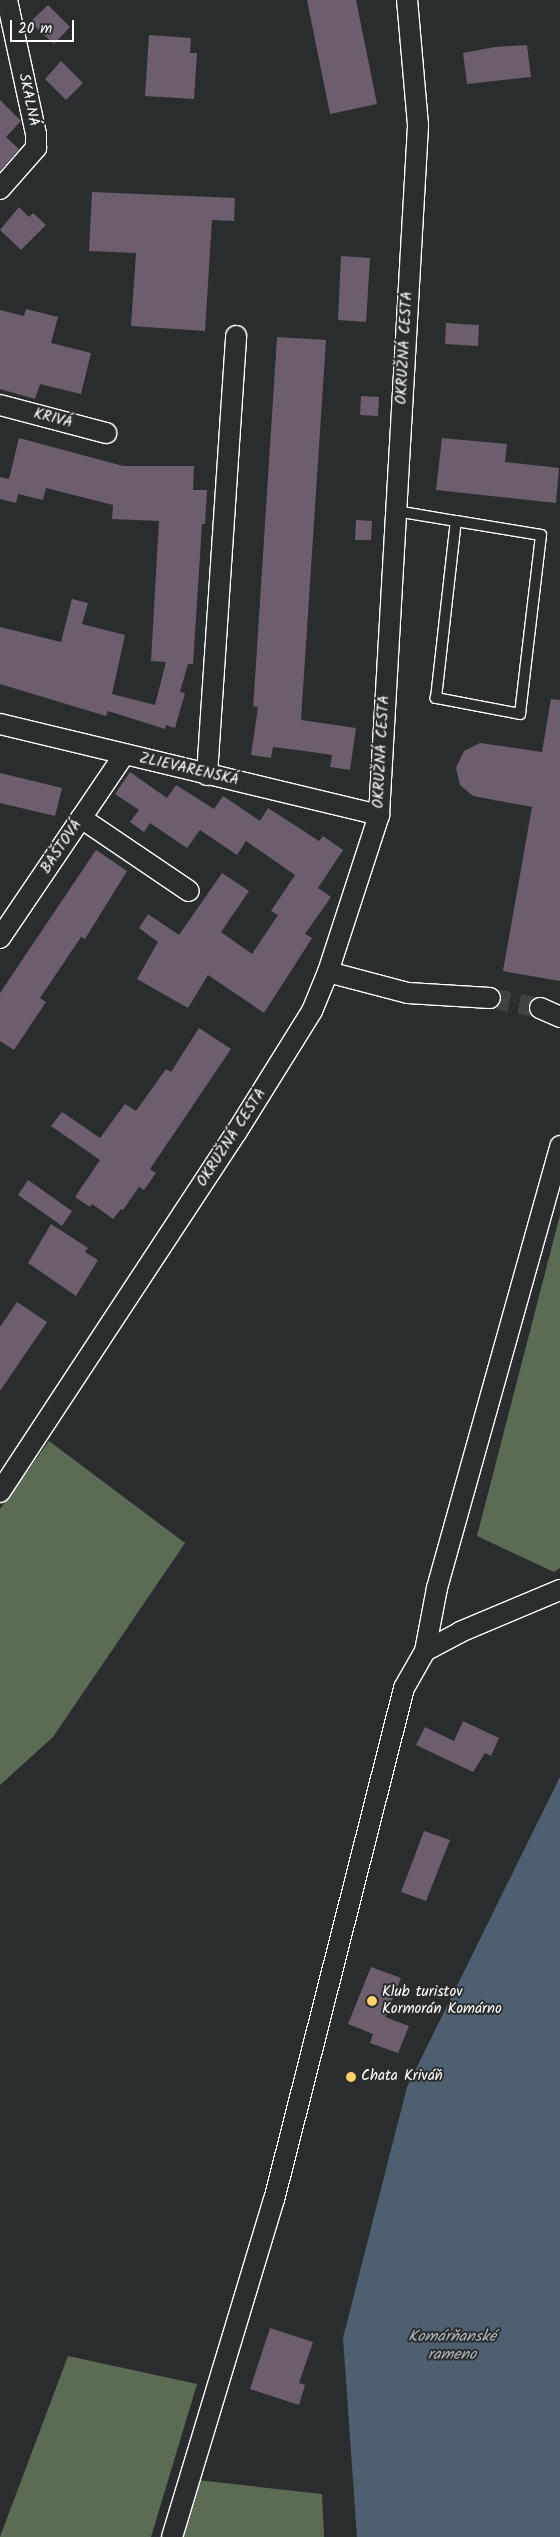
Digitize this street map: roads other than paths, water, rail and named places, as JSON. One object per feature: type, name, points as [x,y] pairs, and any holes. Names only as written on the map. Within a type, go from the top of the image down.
[{"type":"street","name":"SKALNÁ","points":[[0,188],[36,148],[36,134],[7,0]]},
{"type":"street","name":"OKRUŽNÁ CESTA","points":[[0,1492],[291,1047],[312,1011],[328,972],[378,815],[418,125],[407,0]]},
{"type":"street","points":[[207,775],[236,336]]},
{"type":"street","name":"KRIVÁ","points":[[0,405],[106,433]]},
{"type":"street","name":"ZLIEVARENSKÁ","points":[[0,724],[378,815]]},
{"type":"street","name":"BAŠTOVÁ","points":[[0,938],[124,755]]},
{"type":"street","points":[[81,818],[189,891]]},
{"type":"street","points":[[328,972],[408,993],[490,998]]},
{"type":"street","points":[[540,1008],[560,1017]]},
{"type":"street","points":[[172,2537],[274,2200],[404,1688],[425,1651],[437,1588],[560,1146]]},
{"type":"street","points":[[425,1651],[460,1632],[560,1590]]},
{"type":"lane","points":[[396,511],[541,535],[520,714],[436,698],[456,521]]},
{"type":"water","name":"Komárňanské rameno","points":[[560,1777],[560,2537],[357,2537],[343,2338],[407,2087]]},
{"type":"tunnel","points":[[490,998],[540,1008]]},
{"type":"place","name":"Klub turistov Kormorán Komárno","points":[[372,2001]]},
{"type":"place","name":"Chata Kriváň","points":[[351,2077]]}]
